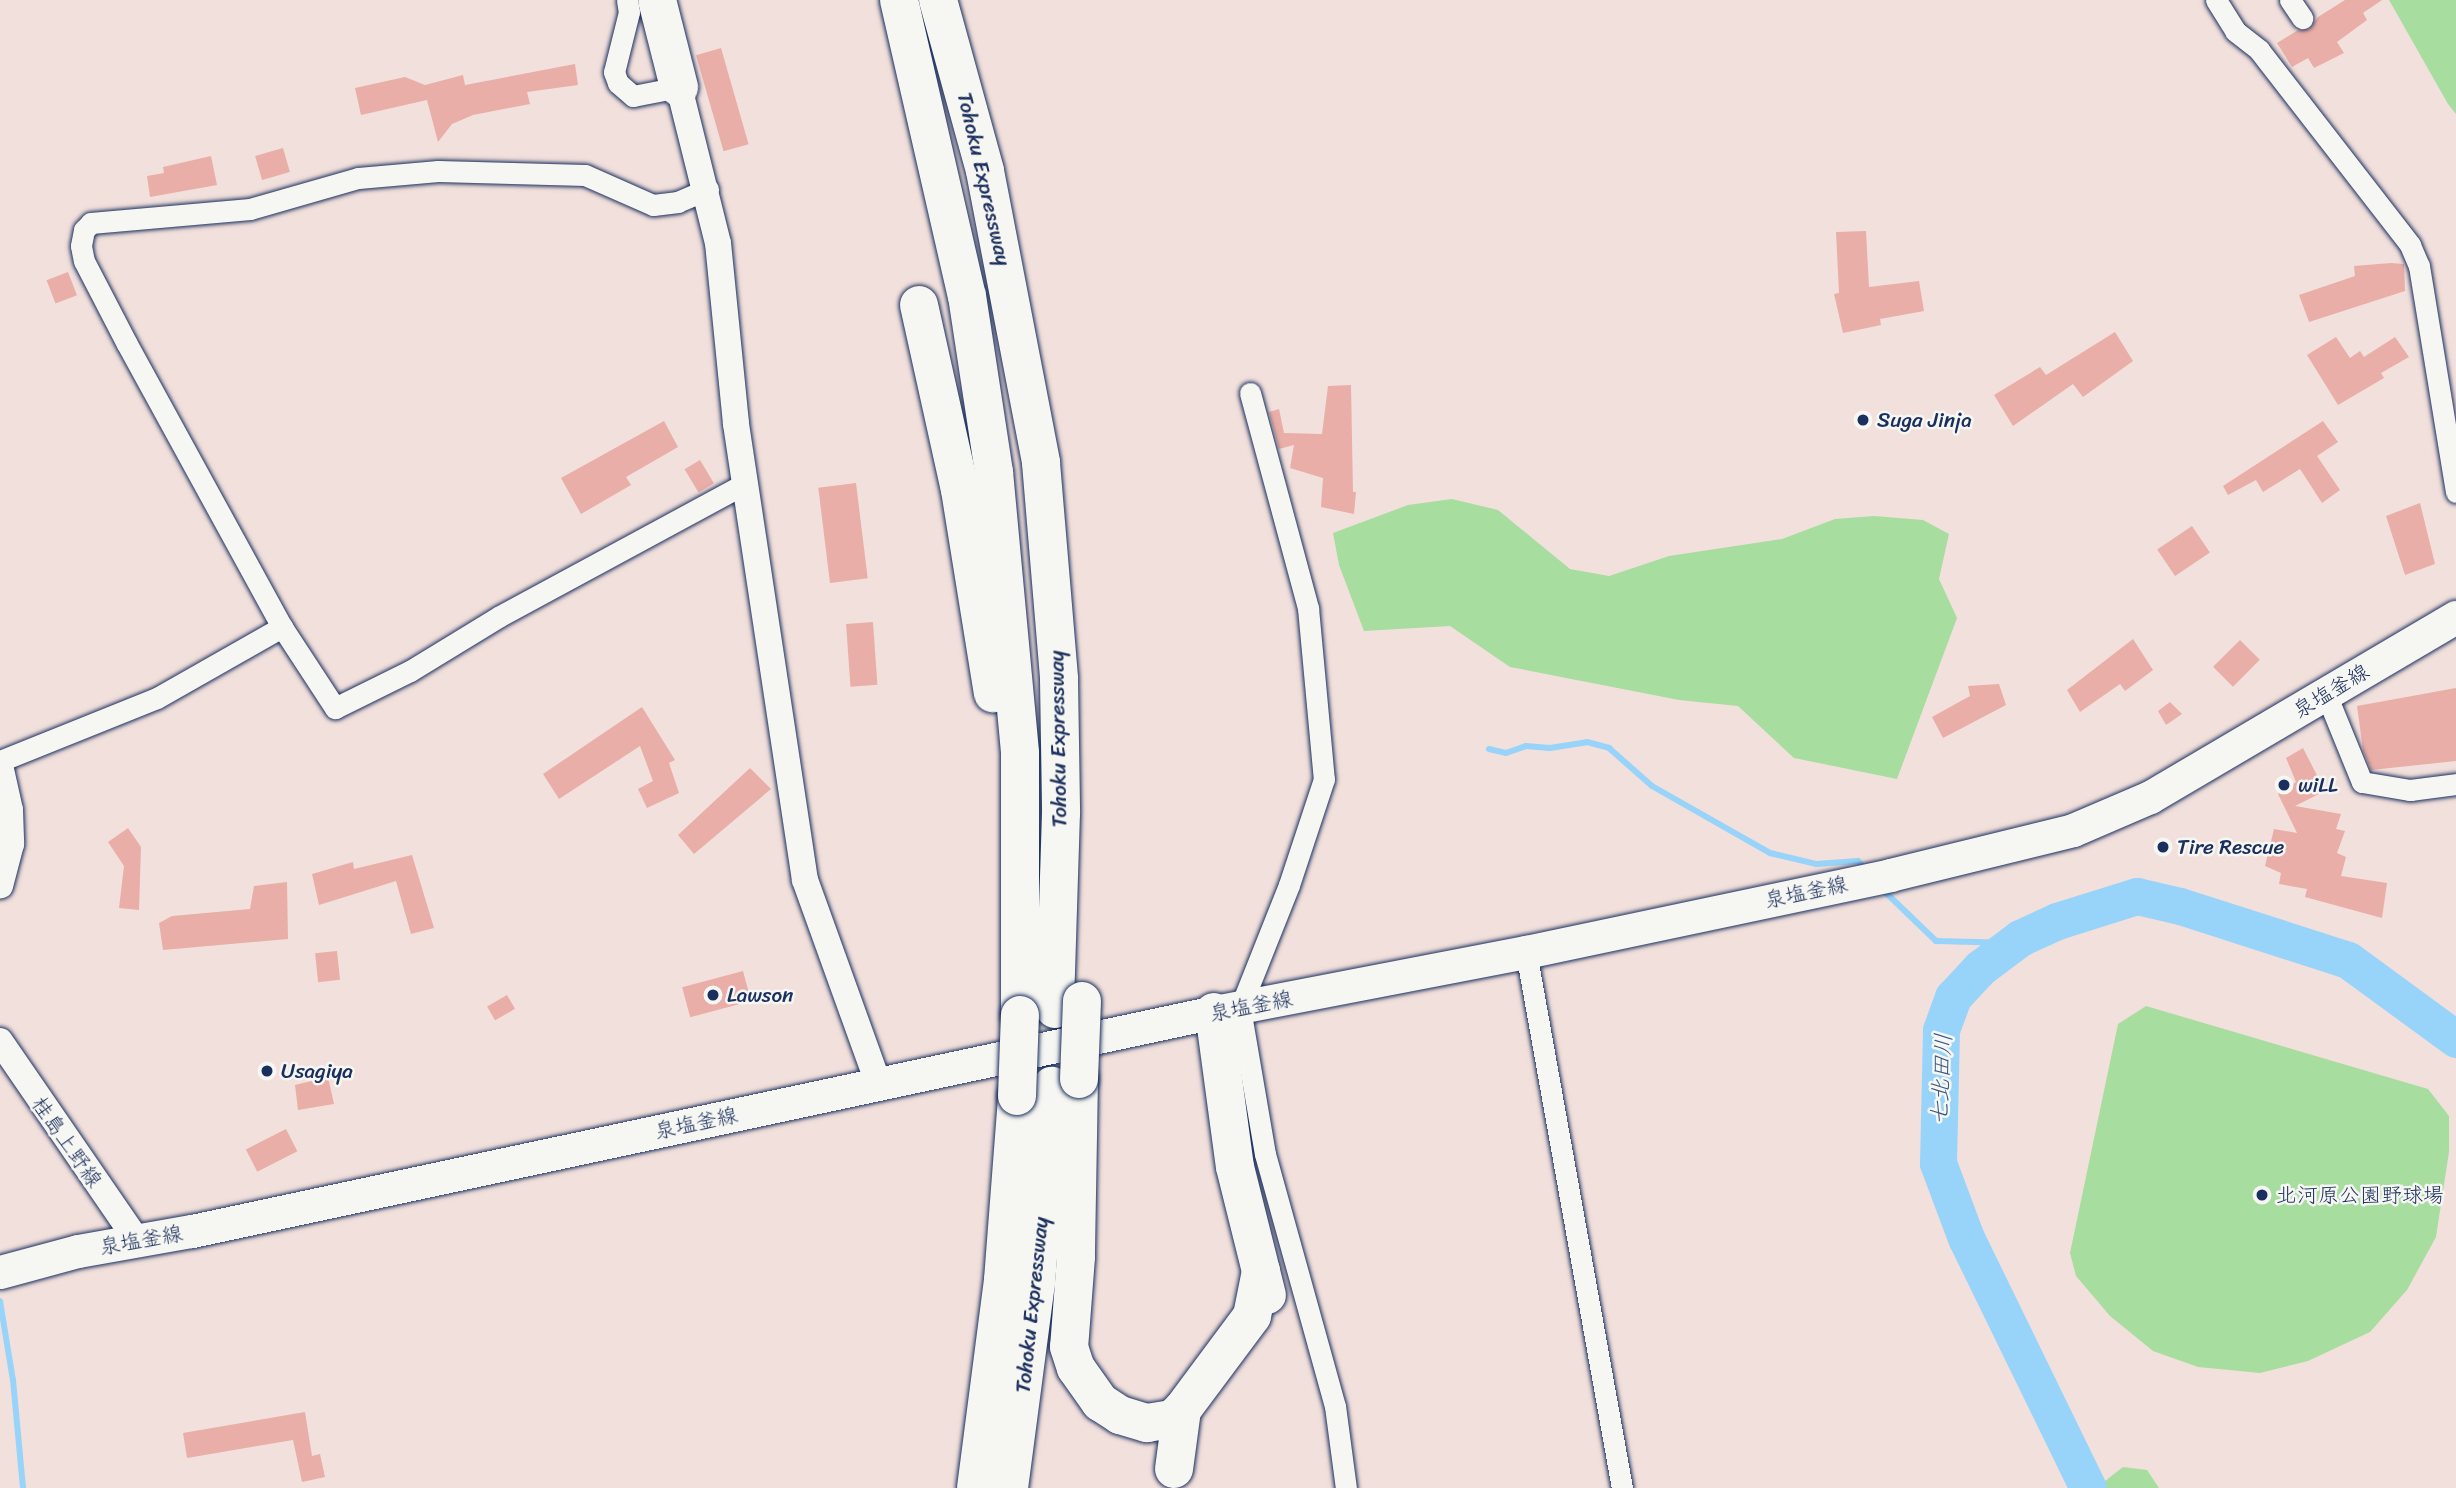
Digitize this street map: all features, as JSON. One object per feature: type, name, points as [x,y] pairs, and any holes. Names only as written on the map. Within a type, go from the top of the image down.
[{"type":"highway","points":[[657,0],[679,86]]},
{"type":"highway","name":"Tohoku Expressway","points":[[899,0],[964,283],[994,472],[1020,753],[1021,918],[1052,1008]]},
{"type":"highway","name":"Tohoku Expressway","points":[[938,0],[988,184],[1041,463],[1059,679],[1061,813],[1049,1087],[1036,1283],[1009,1488]]},
{"type":"highway","points":[[919,306],[960,490],[1003,756],[1021,918]]},
{"type":"highway","points":[[1052,1008],[1049,1087],[1076,1257],[1069,1347],[1088,1389],[1109,1409],[1147,1423],[1172,1419],[1186,1421]]},
{"type":"highway","points":[[1174,1469],[1186,1421],[1252,1316],[1261,1271],[1234,1167],[1227,1010]]},
{"type":"highway","name":"Tohoku Expressway","points":[[976,1488],[1006,1253],[1049,1087]]},
{"type":"main road","name":"泉塩釜線","points":[[0,1272],[55,1256],[138,1242],[878,1083],[1227,1010],[1526,952],[1846,884],[2073,830],[2150,797],[2456,618]]},
{"type":"street","points":[[627,0],[629,12],[614,72],[618,83],[633,96],[679,86],[708,189],[718,243],[744,484],[805,880],[878,1083]]},
{"type":"street","points":[[2216,0],[2235,31],[2267,60],[2410,245],[2419,267],[2456,492]]},
{"type":"street","points":[[2290,0],[2302,18]]},
{"type":"street","points":[[708,189],[678,202],[653,205],[585,175],[438,171],[358,178],[250,209],[119,217],[91,223],[83,230],[84,261],[282,627],[335,708],[410,671],[500,616],[744,484]]},
{"type":"street","points":[[1250,393],[1308,608],[1324,779],[1289,885],[1227,1010],[1335,1406],[1346,1488]]},
{"type":"street","points":[[0,886],[11,844],[10,810],[0,763],[157,698],[282,627]]},
{"type":"street","points":[[2326,694],[2362,782],[2410,790],[2456,785]]},
{"type":"street","points":[[1526,952],[1622,1488]]},
{"type":"street","name":"桂島上野線","points":[[0,1041],[138,1242]]},
{"type":"green space","points":[[2389,0],[2456,0],[2456,114],[2448,104]]},
{"type":"green space","points":[[1452,499],[1498,510],[1570,569],[1609,576],[1669,556],[1782,539],[1835,519],[1874,516],[1923,520],[1949,534],[1939,579],[1957,618],[1897,779],[1794,758],[1738,706],[1679,700],[1510,667],[1450,626],[1364,631],[1339,565],[1333,533],[1408,505]]},
{"type":"green space","name":"北河原公園野球場","points":[[2146,1006],[2428,1089],[2449,1116],[2449,1152],[2436,1237],[2407,1290],[2370,1332],[2308,1361],[2260,1373],[2198,1367],[2153,1351],[2110,1316],[2076,1276],[2070,1253],[2118,1024]]},
{"type":"green space","points":[[2123,1467],[2147,1470],[2159,1488],[2096,1488]]},
{"type":"building","points":[[2345,0],[2382,0],[2363,13],[2367,20],[2337,42],[2344,53],[2314,68],[2308,58],[2292,67],[2277,43],[2298,30],[2309,29],[2318,17]]},
{"type":"building","points":[[721,48],[749,144],[724,151],[696,55]]},
{"type":"building","points":[[575,64],[578,85],[527,92],[530,104],[473,115],[452,124],[438,142],[427,100],[361,115],[355,88],[405,77],[425,85],[463,75],[465,85]]},
{"type":"building","points":[[283,148],[290,172],[262,180],[255,156]]},
{"type":"building","points":[[211,156],[217,185],[150,197],[147,176],[164,173],[163,167]]},
{"type":"building","points":[[1866,231],[1869,287],[1919,281],[1924,311],[1880,319],[1881,325],[1843,333],[1834,294],[1839,293],[1836,232]]},
{"type":"building","points":[[2404,264],[2405,291],[2309,322],[2299,295],[2355,276],[2354,266]]},
{"type":"building","points":[[68,272],[77,295],[55,304],[47,280]]},
{"type":"building","points":[[2115,332],[2133,361],[2083,397],[2073,384],[2013,426],[1994,395],[2040,367],[2046,375]]},
{"type":"building","points":[[2336,337],[2350,358],[2360,351],[2364,357],[2395,337],[2409,357],[2381,373],[2384,378],[2338,405],[2307,355]]},
{"type":"building","points":[[1351,385],[1353,492],[1356,492],[1354,514],[1321,507],[1323,478],[1290,468],[1294,445],[1279,449],[1269,412],[1279,409],[1284,433],[1322,434],[1328,386]]},
{"type":"building","points":[[664,421],[678,447],[626,477],[631,485],[581,514],[561,478]]},
{"type":"building","points":[[2323,421],[2338,442],[2317,456],[2340,490],[2322,503],[2300,469],[2263,492],[2256,480],[2228,495],[2223,486]]},
{"type":"building","points":[[700,460],[714,483],[698,492],[685,469]]},
{"type":"building","points":[[856,483],[868,578],[830,583],[818,488]]},
{"type":"building","points":[[2420,503],[2435,564],[2405,575],[2386,516]]},
{"type":"building","points":[[2192,526],[2210,553],[2175,576],[2157,549]]},
{"type":"building","points":[[873,622],[877,685],[850,687],[846,624]]},
{"type":"building","points":[[2133,639],[2153,670],[2125,691],[2120,684],[2080,712],[2067,690]]},
{"type":"building","points":[[2240,640],[2260,660],[2233,687],[2213,667]]},
{"type":"building","points":[[1999,684],[2006,705],[1943,738],[1932,717],[1970,696],[1968,686]]},
{"type":"building","points":[[2456,688],[2456,761],[2371,770],[2363,750],[2357,706]]},
{"type":"building","points":[[2170,702],[2182,714],[2166,725],[2158,711]]},
{"type":"building","points":[[642,707],[675,760],[669,763],[679,793],[647,808],[638,789],[653,781],[640,746],[559,799],[543,774]]},
{"type":"building","points":[[2303,748],[2325,791],[2295,806],[2341,814],[2336,829],[2345,831],[2337,853],[2346,857],[2341,876],[2387,883],[2382,918],[2305,897],[2307,889],[2279,884],[2281,873],[2265,866],[2274,829],[2297,833],[2278,794],[2296,782],[2286,758]]},
{"type":"building","points":[[750,768],[771,789],[694,854],[678,835]]},
{"type":"building","points":[[128,828],[141,847],[139,910],[119,908],[124,866],[108,842]]},
{"type":"building","points":[[412,855],[434,928],[411,934],[396,881],[319,905],[312,874],[353,862],[354,869]]},
{"type":"building","points":[[287,882],[288,939],[163,950],[159,923],[172,916],[250,909],[254,886]]},
{"type":"building","points":[[337,951],[340,980],[318,982],[315,953]]},
{"type":"building","points":[[743,971],[751,1001],[690,1017],[682,987]]},
{"type":"building","points":[[507,995],[515,1009],[495,1020],[487,1006]]},
{"type":"building","points":[[328,1077],[334,1104],[298,1110],[295,1085]]},
{"type":"building","points":[[286,1129],[297,1151],[257,1172],[246,1149]]},
{"type":"building","points":[[305,1412],[312,1456],[320,1454],[325,1477],[302,1482],[293,1440],[187,1458],[183,1433]]},
{"type":"waterway","points":[[1489,749],[1506,753],[1526,746],[1550,748],[1587,742],[1609,748],[1652,786],[1770,853],[1816,864],[1858,861],[1866,870]]},
{"type":"waterway","points":[[1882,889],[1936,941],[2014,943]]},
{"type":"waterway","name":"七北田川","points":[[2088,1488],[1966,1238],[1938,1163],[1941,1030],[1953,997],[1980,968],[2020,938],[2057,921],[2137,896],[2180,906],[2348,960],[2456,1039]]},
{"type":"waterway","points":[[0,1301],[13,1380],[23,1488]]},
{"type":"place","name":"Suga Jinja","points":[[1863,420]]},
{"type":"place","name":"wiLL","points":[[2284,785]]},
{"type":"place","name":"Tire Rescue","points":[[2163,847]]},
{"type":"place","name":"Lawson","points":[[713,995]]},
{"type":"place","name":"Usagiya","points":[[267,1071]]},
{"type":"place","name":"北河原公園野球場","points":[[2262,1195]]}]
